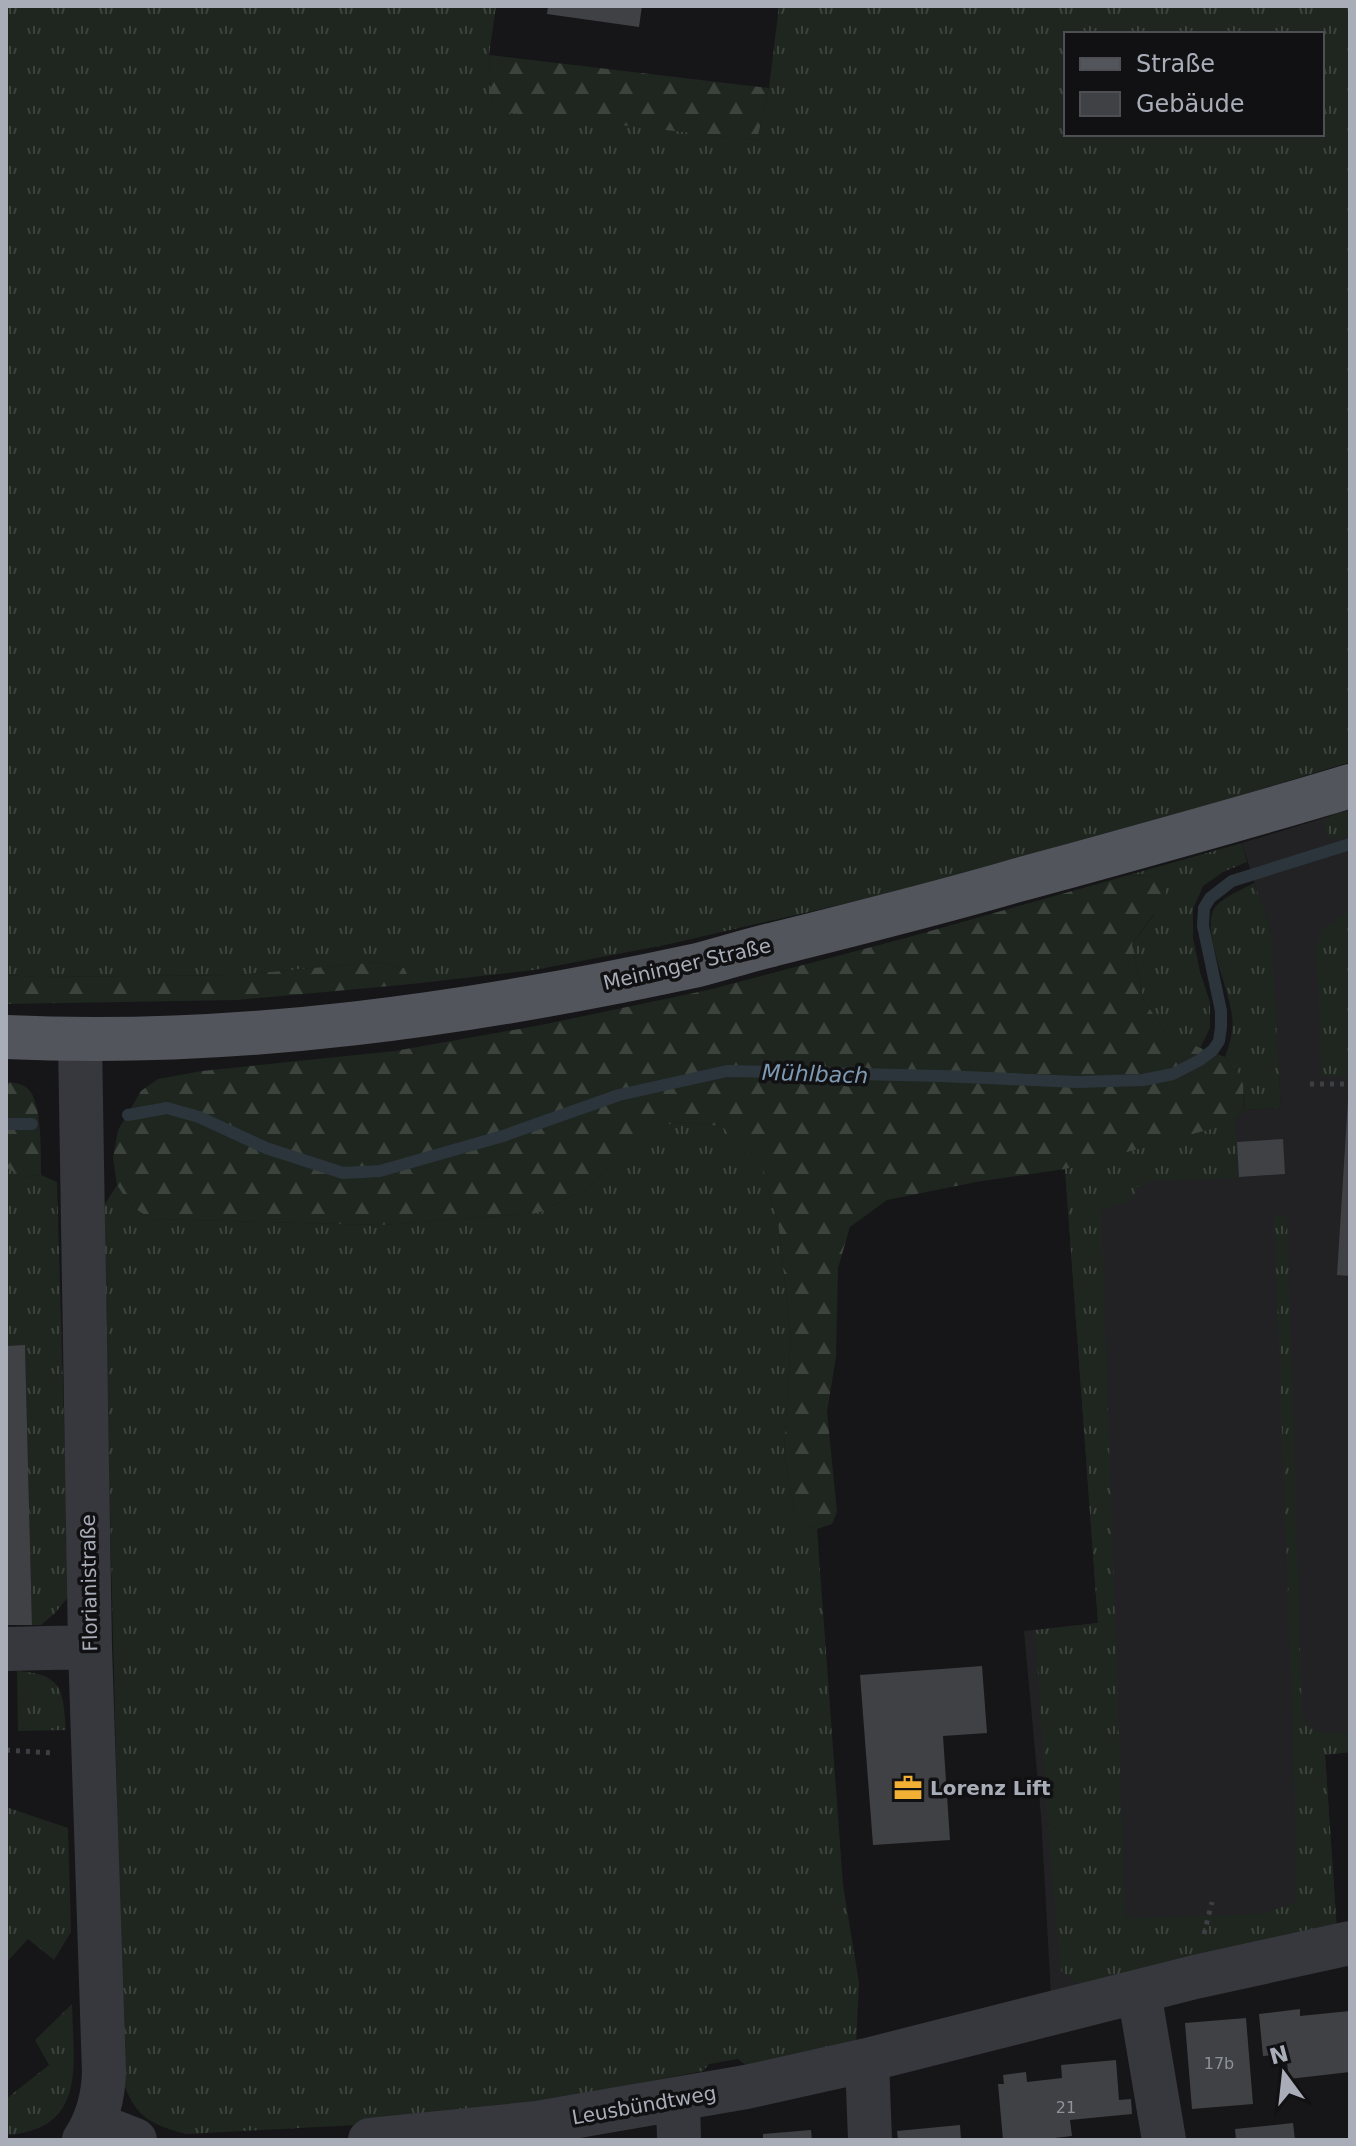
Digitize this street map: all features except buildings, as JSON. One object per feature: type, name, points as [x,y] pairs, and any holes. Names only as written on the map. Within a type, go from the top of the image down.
[{"type":"main road","name":"Meininger Straße","points":[[6,1037],[80,1041],[250,1033],[394,1019],[538,996],[700,964],[896,914],[1350,786]]},
{"type":"street","name":"Florianistraße","points":[[80,1041],[90,1647],[104,2073],[101,2104],[89,2132]]},
{"type":"street","points":[[6,1649],[90,1647]]},
{"type":"street","name":"Leusbündtweg","points":[[376,2139],[537,2123],[678,2120],[746,2087],[867,2060],[1195,1977],[1350,1943]]},
{"type":"street","points":[[1139,1992],[1164,2140]]},
{"type":"street","points":[[867,2060],[870,2140]]},
{"type":"street","points":[[89,2132],[135,2140]]},
{"type":"path","points":[[1310,1084],[1350,1084]]},
{"type":"shaded area","points":[[1350,810],[1350,1752],[1325,1755],[1338,1946],[1052,2014],[1041,1816],[1024,1631],[1098,1623],[1065,1169],[1235,1120],[1244,1110],[1281,1108],[1270,926],[1242,843]]},
{"type":"green space","points":[[6,6],[496,6],[489,55],[492,110],[757,140],[769,88],[779,6],[1350,6],[1350,762],[1157,821],[900,891],[665,945],[534,970],[412,984],[404,968],[377,962],[238,975],[6,975]]},
{"type":"green space","points":[[489,55],[769,88],[757,140],[492,111]]},
{"type":"green space","points":[[1350,810],[1350,836],[1336,840],[1329,838],[1324,824],[1326,820]]},
{"type":"green space","points":[[1242,843],[1247,862],[1223,872],[1203,886],[1193,909],[1193,938],[1210,1002],[1210,1028],[1200,1048],[1168,1036],[1143,999],[1132,944],[1153,916],[1151,876],[1129,875]]},
{"type":"green space","points":[[1129,875],[1151,876],[1166,883],[1166,897],[1132,944],[1143,999],[1168,1036],[1225,1057],[1236,1068],[1243,1083],[1244,1110],[1235,1120],[1218,1127],[1065,1169],[976,1182],[887,1200],[850,1227],[838,1268],[836,1357],[827,1412],[837,1512],[832,1524],[817,1529],[804,1524],[794,1509],[784,1453],[791,1337],[778,1222],[761,1165],[722,1126],[676,1122],[645,1132],[588,1188],[538,1213],[381,1225],[151,1219],[131,1206],[117,1185],[113,1158],[118,1130],[141,1091],[158,1079],[202,1071],[395,1051],[541,1025],[708,990]]},
{"type":"green space","points":[[1254,883],[1270,926],[1281,1108],[1244,1110],[1241,1081],[1225,1057],[1231,1036],[1232,1015],[1214,947],[1211,921],[1213,911],[1220,902]]},
{"type":"green space","points":[[1350,909],[1350,1077],[1322,1077],[1316,944],[1323,929]]},
{"type":"green space","points":[[377,962],[404,968],[412,984],[237,1000],[6,1004],[6,975],[238,975]]},
{"type":"green space","points":[[6,1082],[25,1086],[34,1098],[40,1132],[41,1175],[22,1178],[6,1167]]},
{"type":"green space","points":[[1235,1120],[1239,1178],[1151,1181],[1137,1187],[1133,1199],[1101,1210],[1125,1918],[1264,1914],[1297,1901],[1274,1214],[1287,1217],[1302,1716],[1316,1731],[1350,1732],[1350,1752],[1325,1755],[1337,1930],[1085,1984],[1075,1982],[1061,1971],[1035,1630],[1098,1623],[1065,1169]]},
{"type":"green space","points":[[676,1122],[722,1126],[761,1165],[778,1222],[791,1337],[784,1453],[794,1509],[804,1524],[817,1529],[843,1885],[859,1983],[856,2044],[747,2066],[738,2059],[709,2064],[703,2071],[542,2102],[355,2125],[186,2134],[155,2123],[134,2105],[124,2084],[104,1269],[105,1204],[117,1185],[131,1206],[151,1219],[381,1225],[538,1213],[588,1188],[644,1132]]},
{"type":"green space","points":[[6,1167],[22,1178],[41,1175],[57,1182],[69,1596],[41,1625],[32,1625],[25,1346],[6,1346]]},
{"type":"green space","points":[[17,1671],[44,1676],[58,1687],[64,1704],[66,1730],[18,1731]]},
{"type":"green space","points":[[6,1807],[68,1828],[71,1932],[54,1960],[28,1939],[6,1963]]},
{"type":"green space","points":[[72,2004],[73,2070],[63,2107],[51,2121],[32,2130],[6,2135],[6,2099],[49,2065],[35,2040]]},
{"type":"waterway","name":"Mühlbach","points":[[128,1115],[167,1108],[199,1117],[266,1148],[343,1173],[380,1171],[503,1136],[619,1095],[727,1071],[1077,1082],[1143,1080],[1173,1074],[1200,1060],[1219,1041],[1221,1011],[1203,926],[1204,908],[1210,898],[1232,881],[1350,844]]},
{"type":"waterway","name":"Mühlbach","points":[[6,1124],[32,1124]]},
{"type":"place","name":"Lorenz Lift","points":[[908,1788]]}]
